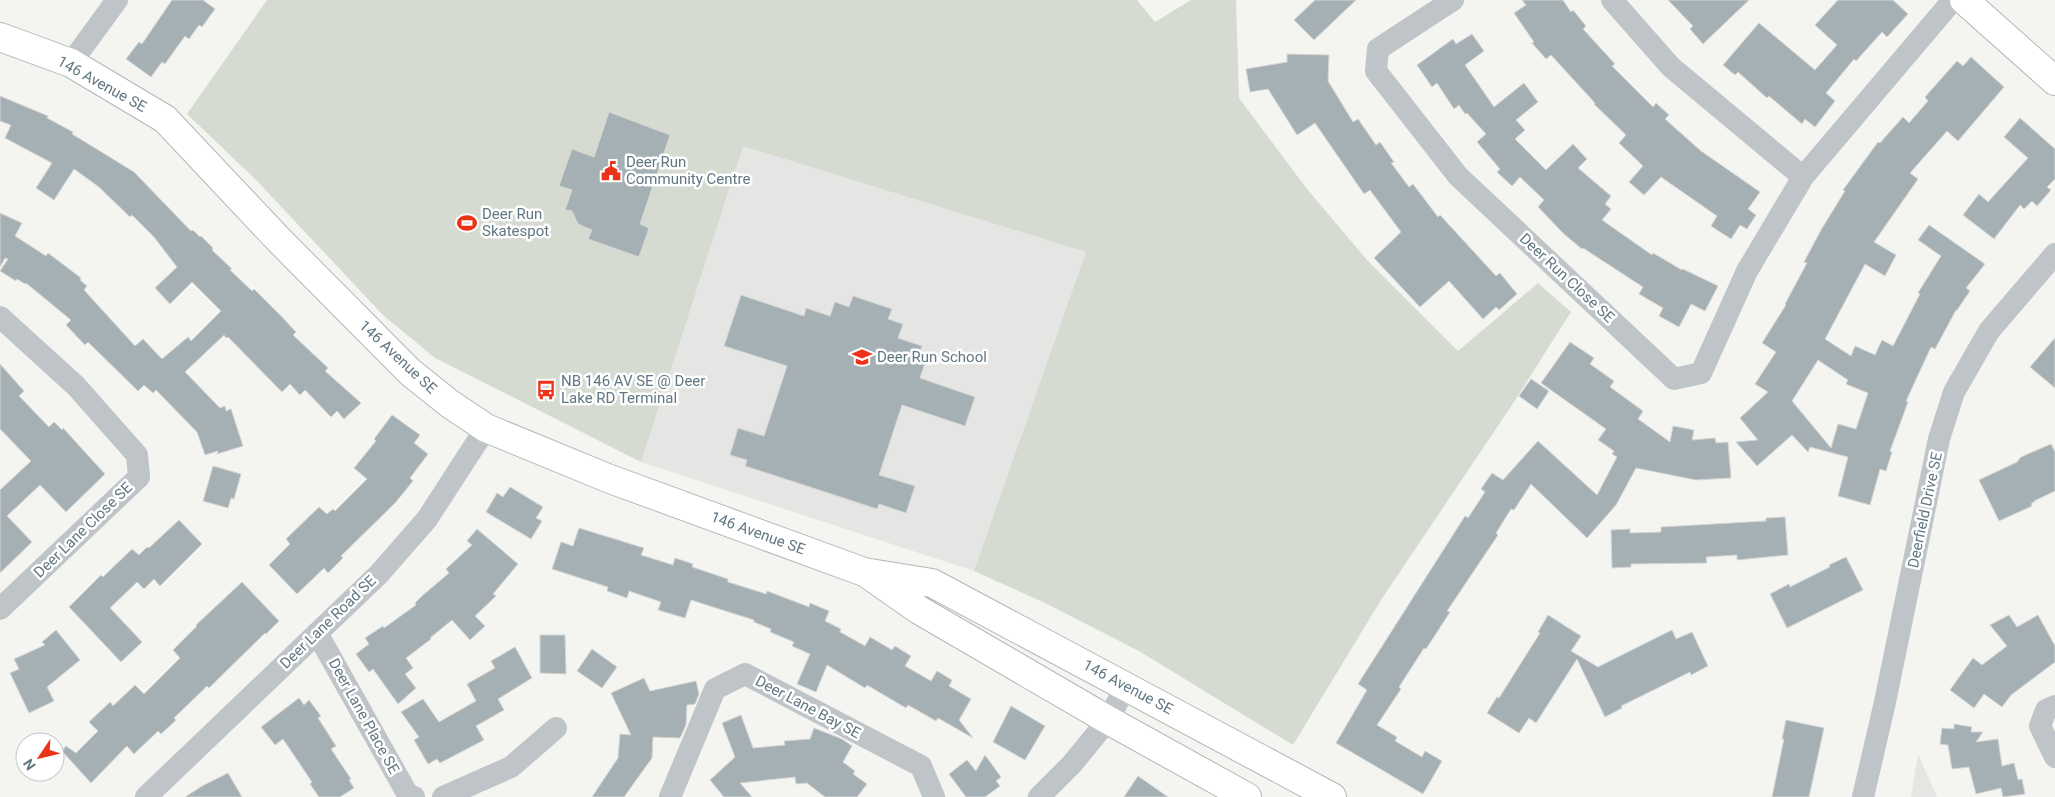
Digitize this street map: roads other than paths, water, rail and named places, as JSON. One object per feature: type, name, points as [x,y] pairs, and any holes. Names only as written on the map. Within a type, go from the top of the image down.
[{"type":"street","points":[[71,63],[117,0]]},
{"type":"street","name":"Deer Run Close SE","points":[[1453,0],[1378,49],[1376,71],[1458,176],[1674,379],[1701,373],[1748,271],[1803,177],[1953,0]]},
{"type":"street","points":[[1612,0],[1671,67],[1803,177]]},
{"type":"street","points":[[1964,0],[2055,81]]},
{"type":"street","name":"146 Avenue SE","points":[[0,37],[71,63],[165,119],[279,240],[410,372],[450,404],[486,428],[610,479],[864,572],[932,583],[1332,797]]},
{"type":"street","name":"Deerfield Drive SE","points":[[1863,797],[1885,702],[1940,439],[1954,392],[1989,331],[2055,254]]},
{"type":"street","name":"Deer Lane Close SE","points":[[0,316],[76,386],[137,455],[139,476],[0,609]]},
{"type":"street","name":"Deer Lane Road SE","points":[[146,797],[379,574],[427,520],[486,428]]},
{"type":"street","name":"146 Avenue SE","points":[[864,572],[919,610],[1108,720],[1247,797]]},
{"type":"street","name":"Deer Lane Place SE","points":[[317,633],[408,794],[414,797]]},
{"type":"street","name":"Deer Lane Bay SE","points":[[670,797],[715,689],[745,674],[921,766],[934,797]]},
{"type":"street","points":[[1039,797],[1072,764],[1108,720],[1126,686]]},
{"type":"street","points":[[2055,706],[2046,710],[2040,726],[2055,757]]},
{"type":"street","points":[[442,797],[511,767],[556,728]]},
{"type":"place","name":"Deer Run Community Centre","points":[[611,171]]},
{"type":"place","name":"Deer Run Skatespot","points":[[467,223]]},
{"type":"place","name":"Deer Run School","points":[[862,357]]},
{"type":"place","name":"NB 146 AV SE @ Deer Lake RD Terminal","points":[[546,390]]}]
